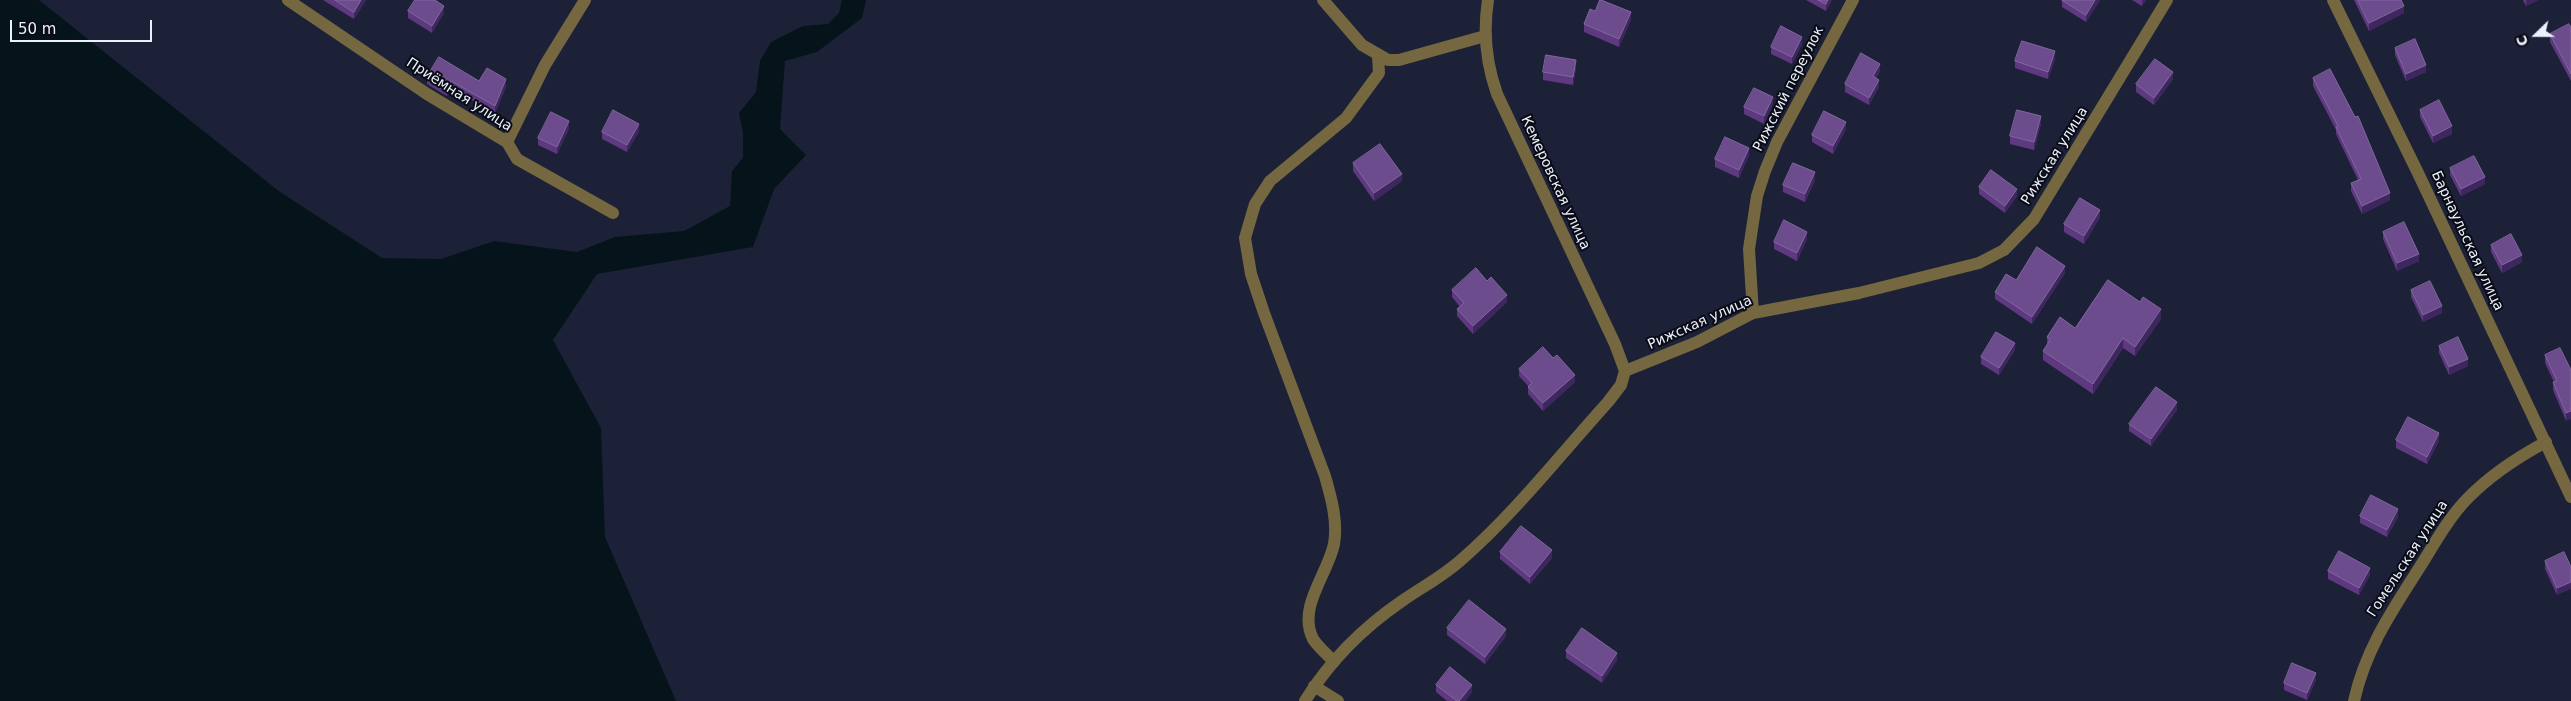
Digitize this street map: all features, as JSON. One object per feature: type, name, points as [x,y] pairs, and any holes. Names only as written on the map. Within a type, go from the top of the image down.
[{"type":"street","name":"Приёмная улица","points":[[288,0],[427,94],[507,142],[517,159],[613,213]]},
{"type":"street","points":[[507,142],[545,65],[585,0]]},
{"type":"street","points":[[1323,0],[1362,45],[1378,56],[1388,60],[1399,60],[1485,36]]},
{"type":"street","name":"Кемеровская улица","points":[[1488,0],[1485,36],[1491,76],[1497,94],[1615,344],[1625,371]]},
{"type":"street","name":"Рижский переулок","points":[[1752,313],[1749,249],[1757,196],[1765,171],[1777,142],[1854,0]]},
{"type":"street","name":"Рижская улица","points":[[1625,371],[1697,342],[1752,313],[1859,293],[1980,263],[2004,250],[2034,219],[2167,0]]},
{"type":"street","name":"Барнаульская улица","points":[[2333,0],[2571,497]]},
{"type":"street","points":[[1334,662],[1313,639],[1309,621],[1311,602],[1334,543],[1332,503],[1325,476],[1251,274],[1245,238],[1255,204],[1270,181],[1346,118],[1379,73],[1378,56]]},
{"type":"street","points":[[1305,701],[1314,686],[1334,662],[1372,624],[1402,601],[1442,577],[1495,527],[1608,402],[1621,385],[1625,371]]},
{"type":"street","name":"Гомельская улица","points":[[2354,701],[2361,670],[2375,638],[2458,510],[2496,472],[2518,457],[2546,442]]},
{"type":"street","points":[[1314,686],[1338,701]]},
{"type":"shaded area","points":[[0,0],[39,0],[280,192],[382,258],[441,259],[494,241],[577,252],[615,237],[684,231],[730,206],[732,171],[743,158],[743,133],[739,113],[756,92],[760,61],[771,42],[803,26],[828,24],[839,13],[842,0],[866,0],[862,18],[817,52],[785,61],[780,129],[806,155],[774,189],[753,247],[597,274],[553,340],[601,428],[605,537],[676,701],[0,701]]},
{"type":"building","points":[[335,0],[361,0],[354,12]]},
{"type":"building","points":[[415,0],[435,0],[444,6],[432,26],[408,11]]},
{"type":"building","points":[[1600,0],[1631,12],[1619,39],[1584,24],[1590,9],[1595,11]]},
{"type":"building","points":[[1818,0],[1828,0],[1826,4]]},
{"type":"building","points":[[2062,0],[2095,0],[2086,15]]},
{"type":"building","points":[[2358,0],[2401,0],[2404,6],[2369,23]]},
{"type":"building","points":[[2569,24],[2571,27],[2571,74],[2550,34]]},
{"type":"building","points":[[1781,26],[1802,37],[1792,57],[1771,47]]},
{"type":"building","points":[[2415,39],[2426,65],[2406,74],[2395,48]]},
{"type":"building","points":[[2022,41],[2055,51],[2048,72],[2015,61]]},
{"type":"building","points":[[1861,53],[1880,64],[1873,76],[1879,80],[1869,98],[1845,84]]},
{"type":"building","points":[[1546,55],[1576,60],[1573,77],[1543,72]]},
{"type":"building","points":[[439,57],[479,81],[487,68],[506,79],[495,106],[451,81],[447,89],[427,77]]},
{"type":"building","points":[[2155,59],[2173,72],[2154,98],[2136,84]]},
{"type":"building","points":[[2330,69],[2355,117],[2358,116],[2390,193],[2362,206],[2351,183],[2361,179],[2336,127],[2338,126],[2313,78]]},
{"type":"building","points":[[1754,88],[1773,97],[1764,116],[1744,107]]},
{"type":"building","points":[[2439,100],[2452,126],[2433,136],[2420,110]]},
{"type":"building","points":[[613,110],[639,124],[627,145],[602,132]]},
{"type":"building","points":[[2017,110],[2041,116],[2034,142],[2010,136]]},
{"type":"building","points":[[1824,111],[1846,122],[1833,146],[1812,135]]},
{"type":"building","points":[[551,112],[569,121],[557,147],[538,138]]},
{"type":"building","points":[[1725,137],[1749,148],[1739,170],[1715,159]]},
{"type":"building","points":[[1380,144],[1402,174],[1374,193],[1353,163]]},
{"type":"building","points":[[2474,156],[2485,177],[2461,189],[2450,168]]},
{"type":"building","points":[[1793,163],[1815,172],[1805,194],[1783,185]]},
{"type":"building","points":[[1991,170],[2017,189],[2005,206],[1979,187]]},
{"type":"building","points":[[2080,198],[2100,210],[2084,236],[2064,224]]},
{"type":"building","points":[[1784,220],[1807,232],[1797,253],[1774,242]]},
{"type":"building","points":[[2404,222],[2419,254],[2397,263],[2383,232]]},
{"type":"building","points":[[2511,234],[2522,255],[2502,265],[2491,245]]},
{"type":"building","points":[[2037,247],[2065,266],[2032,317],[1995,292],[2006,274],[2016,280]]},
{"type":"building","points":[[1476,268],[1487,281],[1491,277],[1507,295],[1473,326],[1457,309],[1464,303],[1452,290]]},
{"type":"building","points":[[2108,280],[2140,302],[2143,297],[2161,309],[2135,347],[2123,338],[2093,384],[2043,351],[2050,340],[2047,337],[2060,317],[2075,328]]},
{"type":"building","points":[[2430,281],[2442,306],[2423,315],[2411,290]]},
{"type":"building","points":[[1996,332],[2015,343],[1999,368],[1981,357]]},
{"type":"building","points":[[2458,337],[2468,359],[2449,367],[2439,346]]},
{"type":"building","points":[[1543,347],[1553,358],[1557,355],[1575,375],[1543,403],[1528,387],[1532,383],[1519,369]]},
{"type":"building","points":[[2560,348],[2571,370],[2571,411],[2566,413],[2553,382],[2557,381],[2545,355]]},
{"type":"building","points":[[2156,387],[2177,402],[2151,439],[2129,424]]},
{"type":"building","points":[[2408,417],[2439,433],[2427,457],[2396,440]]},
{"type":"building","points":[[2371,495],[2398,509],[2387,530],[2360,516]]},
{"type":"building","points":[[1521,526],[1552,550],[1530,577],[1500,552]]},
{"type":"building","points":[[2339,551],[2370,568],[2359,588],[2328,571]]},
{"type":"building","points":[[2564,552],[2571,567],[2571,582],[2557,588],[2545,561]]},
{"type":"building","points":[[1469,600],[1506,629],[1485,657],[1447,628]]},
{"type":"building","points":[[1582,628],[1617,653],[1602,676],[1566,651]]},
{"type":"building","points":[[2292,663],[2316,673],[2307,693],[2284,683]]},
{"type":"building","points":[[1450,667],[1472,685],[1459,701],[1436,685]]}]
